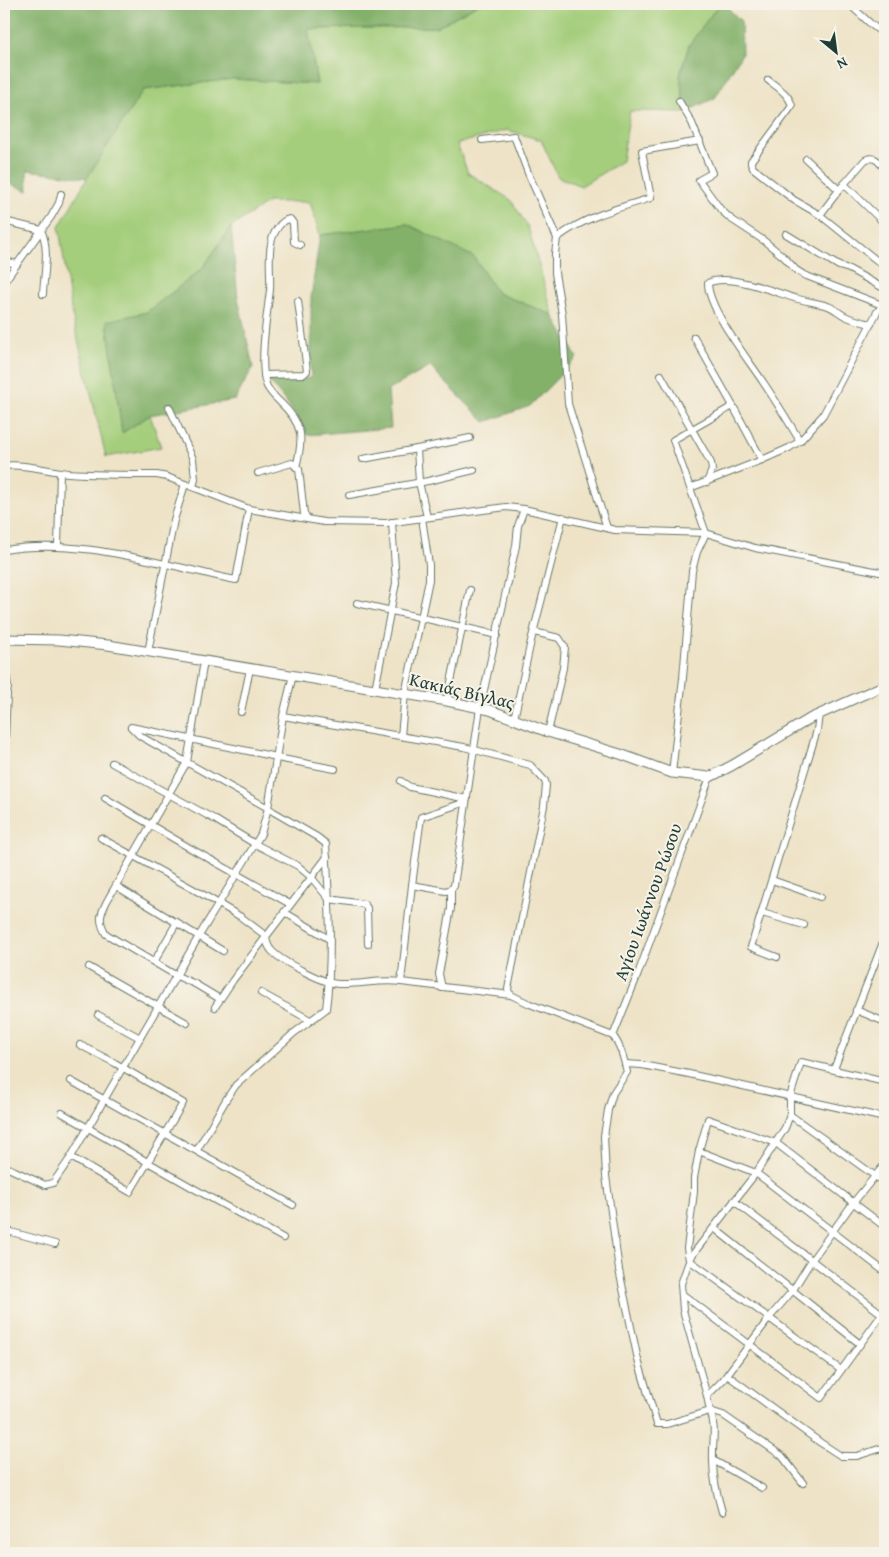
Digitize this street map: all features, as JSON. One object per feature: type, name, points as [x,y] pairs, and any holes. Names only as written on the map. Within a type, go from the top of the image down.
[{"type":"street","points":[[849,4],[885,35]]},
{"type":"street","points":[[768,80],[783,92],[790,100],[792,106],[751,161],[753,168],[794,200],[820,215],[885,267]]},
{"type":"street","points":[[679,102],[700,141],[712,173],[699,180],[721,210],[731,219],[763,240],[804,275],[884,303],[823,415],[800,441],[762,460],[690,488]]},
{"type":"street","points":[[482,140],[514,136],[557,238],[555,273],[562,314],[568,404],[607,528]]},
{"type":"street","points":[[557,238],[571,228],[596,216],[651,198],[642,151],[700,141]]},
{"type":"street","points":[[820,215],[865,160],[871,157],[875,158],[885,169]]},
{"type":"street","points":[[806,159],[885,224]]},
{"type":"street","points":[[4,282],[55,210],[61,194]]},
{"type":"street","points":[[296,467],[301,449],[301,433],[297,422],[289,410],[267,386],[263,371],[270,290],[271,245],[273,236],[280,225],[287,219],[290,219],[293,223],[294,242],[300,245]]},
{"type":"street","points":[[4,221],[41,230],[46,250],[43,294]]},
{"type":"street","points":[[786,234],[839,266],[849,269],[885,289]]},
{"type":"street","points":[[4,261],[17,264]]},
{"type":"street","points":[[800,441],[716,312],[708,289],[708,283],[712,281],[726,281],[753,284],[791,297],[826,305],[851,318],[871,324]]},
{"type":"street","points":[[264,375],[304,374],[307,371],[298,301]]},
{"type":"street","points":[[694,337],[762,460]]},
{"type":"street","points":[[661,375],[710,463],[712,470],[707,482]]},
{"type":"street","points":[[672,773],[683,678],[692,571],[697,552],[706,533],[673,440],[733,406]]},
{"type":"street","points":[[168,407],[193,459],[195,479],[192,487]]},
{"type":"street","points":[[364,459],[470,438]]},
{"type":"street","points":[[401,736],[405,694],[429,580],[425,518],[417,449]]},
{"type":"street","points":[[258,473],[292,463],[299,469],[304,514],[308,519]]},
{"type":"street","points":[[4,466],[15,464],[60,472],[157,475],[167,477],[249,509],[324,522],[392,522],[506,507],[524,509],[615,530],[706,533],[770,551],[885,572]]},
{"type":"street","points":[[349,495],[474,470]]},
{"type":"street","points":[[58,546],[60,472]]},
{"type":"street","points":[[148,652],[174,520],[185,484]]},
{"type":"street","points":[[4,550],[58,546],[112,553],[236,580],[249,509]]},
{"type":"street","points":[[442,988],[440,974],[451,908],[451,889],[454,886],[480,708],[516,546],[518,526],[524,509]]},
{"type":"street","points":[[514,719],[563,517]]},
{"type":"street","points":[[375,689],[396,583],[392,522]]},
{"type":"street","points":[[447,701],[470,590]]},
{"type":"street","points":[[357,603],[497,635]]},
{"type":"street","points":[[534,632],[558,638],[565,647],[563,668],[548,732]]},
{"type":"street","name":"Κακιάς Βίγλας","points":[[4,640],[60,640],[108,645],[447,701],[480,708],[672,773],[710,777]]},
{"type":"street","points":[[4,655],[4,761]]},
{"type":"street","points":[[204,662],[187,762],[101,912],[102,927],[106,934],[220,999]]},
{"type":"street","points":[[241,712],[250,669]]},
{"type":"street","points":[[4,1166],[45,1185],[50,1185],[54,1183],[71,1157],[199,936],[261,834],[268,808],[283,716],[293,675]]},
{"type":"street","points":[[710,777],[819,714],[885,685]]},
{"type":"street","points":[[777,957],[751,948],[816,730],[819,714]]},
{"type":"street","points":[[283,716],[475,750],[530,765],[545,781],[540,825],[508,989],[511,995]]},
{"type":"street","points":[[197,1150],[236,1085],[294,1032],[326,1008],[329,982],[329,939],[326,844],[268,808],[140,736],[131,727],[335,769]]},
{"type":"street","points":[[112,763],[214,819],[255,844],[298,866],[311,877],[328,899],[364,904],[367,908],[368,944]]},
{"type":"street","name":"Αγίου Ιωάννου Ρώσου","points":[[613,1036],[638,974],[710,777]]},
{"type":"street","points":[[401,782],[410,787],[467,801]]},
{"type":"street","points":[[105,798],[290,904]]},
{"type":"street","points":[[400,982],[421,817],[467,801]]},
{"type":"street","points":[[101,838],[246,921],[266,936],[266,941],[275,954],[306,972],[329,982],[341,984],[390,981],[511,995],[613,1036],[617,1041],[627,1072],[613,1093],[608,1110],[604,1136],[606,1176],[619,1270],[638,1360],[657,1424],[667,1424],[710,1411],[723,1415],[782,1456],[803,1483]]},
{"type":"street","points":[[215,1007],[266,936],[327,857]]},
{"type":"street","points":[[772,880],[820,897]]},
{"type":"street","points":[[116,886],[223,951]]},
{"type":"street","points":[[412,886],[446,891],[451,889]]},
{"type":"street","points":[[284,912],[329,939]]},
{"type":"street","points":[[762,913],[804,926]]},
{"type":"street","points":[[154,962],[176,922]]},
{"type":"street","points":[[834,1069],[885,937]]},
{"type":"street","points":[[89,967],[187,1023]]},
{"type":"street","points":[[261,993],[310,1020]]},
{"type":"street","points":[[856,1010],[885,1022]]},
{"type":"street","points":[[98,1015],[140,1038]]},
{"type":"street","points":[[71,1157],[130,1192],[183,1103],[80,1045]]},
{"type":"street","points":[[722,1512],[716,1492],[712,1460],[714,1420],[683,1310],[681,1284],[689,1260],[756,1174],[785,1128],[790,1115],[790,1097],[801,1062],[885,1082]]},
{"type":"street","points":[[625,1064],[642,1064],[885,1118]]},
{"type":"street","points":[[71,1081],[293,1205]]},
{"type":"street","points":[[62,1113],[282,1238]]},
{"type":"street","points":[[790,1115],[885,1183]]},
{"type":"street","points":[[841,1370],[689,1260],[687,1248],[694,1178],[708,1119],[776,1143],[885,1227]]},
{"type":"street","points":[[699,1151],[756,1174],[885,1272]]},
{"type":"street","points":[[707,1396],[727,1374],[793,1290],[811,1260],[853,1203],[885,1164]]},
{"type":"street","points":[[682,1294],[820,1398],[884,1312],[811,1260],[734,1201]]},
{"type":"street","points":[[714,1228],[860,1344]]},
{"type":"street","points":[[4,1230],[55,1244]]},
{"type":"street","points":[[727,1374],[827,1448],[841,1456],[857,1456],[885,1447]]},
{"type":"street","points":[[712,1460],[762,1488]]},
{"type":"green space","points":[[4,4],[478,4],[437,27],[308,29],[317,84],[233,79],[143,90],[87,178],[27,170],[28,191],[4,181]]},
{"type":"green space","points":[[478,4],[719,4],[689,45],[680,75],[685,112],[630,111],[622,161],[581,186],[558,177],[541,140],[507,130],[457,144],[468,173],[511,200],[528,227],[553,315],[497,293],[473,257],[407,224],[320,235],[310,202],[268,202],[231,227],[202,269],[147,312],[107,321],[122,433],[150,415],[161,447],[106,457],[72,315],[59,227],[87,178],[143,90],[233,79],[317,84],[308,29],[437,27]]},
{"type":"green space","points":[[719,4],[724,4],[741,21],[742,54],[715,98],[685,112],[680,75],[689,45]]},
{"type":"green space","points":[[407,224],[474,257],[497,293],[553,315],[577,358],[530,406],[485,422],[430,367],[388,390],[391,428],[307,435],[290,407],[269,381],[311,378],[311,298],[320,235]]},
{"type":"green space","points":[[231,227],[238,298],[253,367],[235,400],[150,415],[122,433],[107,321],[147,312],[202,269]]}]
